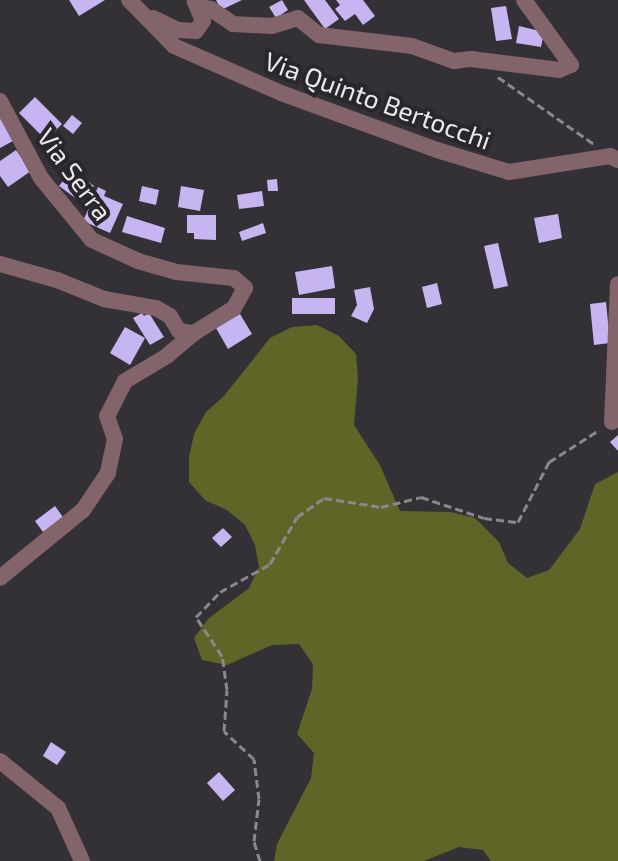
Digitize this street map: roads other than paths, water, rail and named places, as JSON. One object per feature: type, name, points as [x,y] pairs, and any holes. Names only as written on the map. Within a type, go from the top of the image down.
[{"type":"street","points":[[196,4],[211,9],[233,24],[272,26],[298,18],[319,35],[412,46],[454,61],[471,59],[559,70],[571,65],[524,0]]},
{"type":"street","points":[[135,6],[178,30],[196,31],[203,21],[196,4]]},
{"type":"street","name":"Via Quinto Bertocchi","points":[[135,6],[174,46],[281,93],[437,150],[509,172],[614,158]]},
{"type":"street","name":"Via Serra","points":[[0,101],[41,178],[92,240],[138,261],[176,272],[234,278],[245,288],[234,308],[194,333]]},
{"type":"street","points":[[0,264],[57,280],[104,299],[156,308],[170,316],[179,331],[194,333]]},
{"type":"street","points":[[612,422],[618,284]]},
{"type":"street","points":[[0,578],[83,510],[108,473],[115,439],[107,416],[125,381],[167,356],[194,333]]},
{"type":"street","points":[[0,761],[58,808],[82,861]]}]
